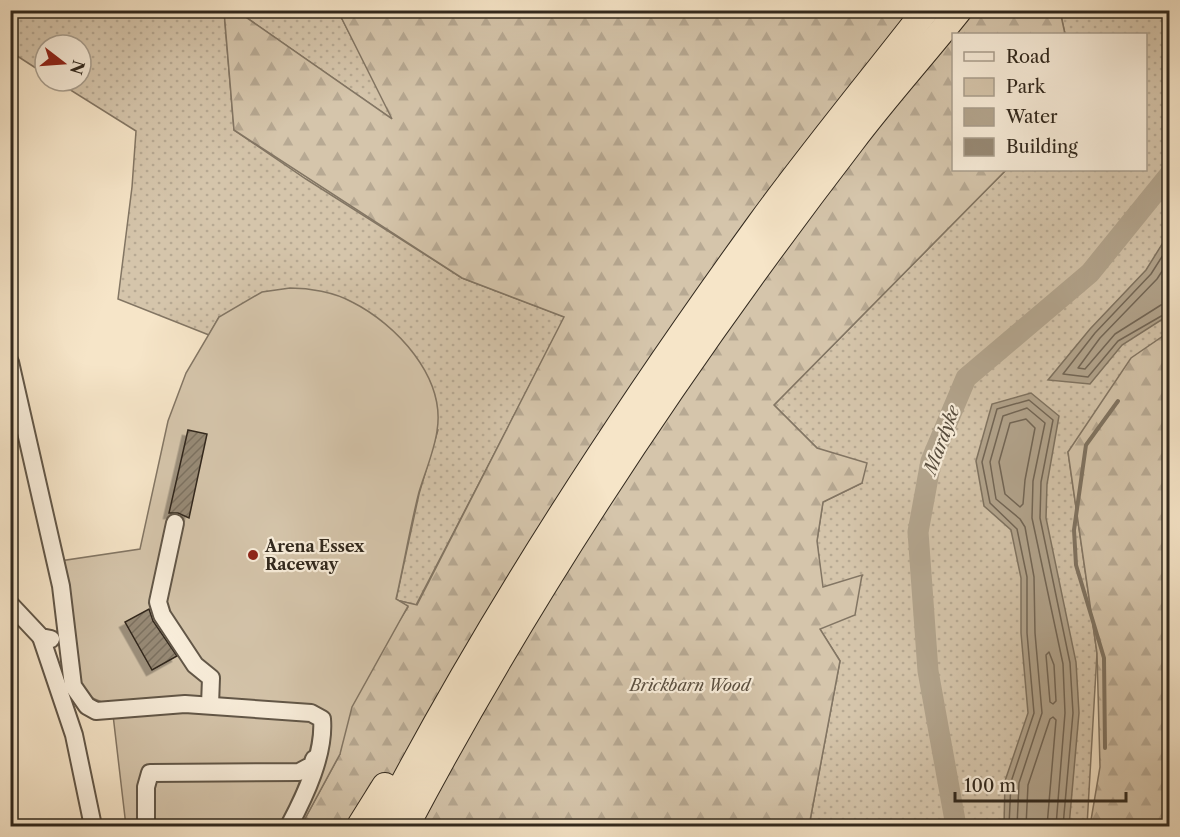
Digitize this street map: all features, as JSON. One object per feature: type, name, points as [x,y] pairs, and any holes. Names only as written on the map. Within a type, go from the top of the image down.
[{"type":"highway","points":[[381,826],[530,563],[641,391],[760,222],[926,10]]},
{"type":"highway","points":[[406,826],[466,716],[544,585],[681,374],[853,140],[959,10]]},
{"type":"highway","points":[[360,826],[491,614],[530,563]]},
{"type":"highway","points":[[422,826],[527,634],[544,585]]},
{"type":"lane","points":[[10,362],[61,586],[73,686],[87,706],[96,711],[185,704],[311,713],[322,719],[320,747],[300,805],[289,826]]},
{"type":"lane","points":[[175,524],[158,602],[162,615],[195,665],[211,678],[210,705]]},
{"type":"lane","points":[[10,604],[41,637],[74,735],[93,826]]},
{"type":"lane","points":[[41,637],[66,638]]},
{"type":"lane","points":[[146,826],[146,787],[150,773],[299,772],[312,765],[320,747]]},
{"type":"green space","points":[[10,11],[224,11],[234,130],[306,179],[462,278],[565,317],[416,605],[396,600],[419,494],[438,430],[219,317],[209,335],[118,299],[132,187],[136,131],[75,93],[93,93],[93,33],[33,33],[33,66],[11,52]]},
{"type":"green space","name":"Brickbarn Wood","points":[[224,11],[237,11],[392,119],[338,11],[1060,11],[1065,33],[952,33],[952,171],[1005,171],[774,405],[817,448],[867,463],[862,483],[823,502],[817,541],[823,587],[862,575],[855,615],[820,629],[840,661],[809,826],[301,826],[340,754],[345,706],[408,607],[396,600],[417,605],[564,317],[462,278],[234,130]]},
{"type":"green space","points":[[237,11],[338,11],[394,120]]},
{"type":"green space","points":[[1060,11],[1169,11],[1169,333],[1068,452],[1097,653],[1087,826],[809,826],[840,661],[819,628],[862,576],[822,588],[817,541],[823,502],[862,483],[817,448],[774,405],[1005,171],[1147,171],[1147,33],[1065,33]]},
{"type":"green space","name":"Arena Essex Raceway","points":[[290,288],[329,293],[369,312],[401,338],[426,372],[434,391],[438,411],[436,439],[419,492],[396,599],[408,606],[352,707],[340,754],[301,826],[126,826],[113,715],[109,704],[89,696],[79,680],[71,648],[60,561],[140,549],[168,421],[186,373],[219,317],[262,292]]},
{"type":"green space","points":[[1169,332],[1169,826],[1090,826],[1100,767],[1097,653],[1068,452],[1131,358]]},
{"type":"water","points":[[1169,233],[1169,315],[1122,345],[1090,384],[1048,380],[1090,329],[1146,270]]},
{"type":"water","points":[[1031,393],[1059,416],[1047,484],[1046,518],[1076,662],[1079,713],[1069,826],[1004,826],[1005,781],[1028,713],[1021,633],[1021,578],[1011,530],[984,506],[976,461],[992,404]]},
{"type":"building","points":[[188,430],[207,434],[189,518],[178,513],[169,513]]},
{"type":"building","points":[[149,609],[153,621],[177,656],[152,670],[125,622]]},
{"type":"waterway","name":"Mardyke","points":[[956,826],[928,671],[918,532],[931,461],[966,378],[1090,273],[1170,174]]},
{"type":"waterway","points":[[1105,748],[1104,658],[1076,565],[1074,530],[1086,445],[1118,401]]},
{"type":"place","name":"Arena Essex Raceway","points":[[253,555]]}]
